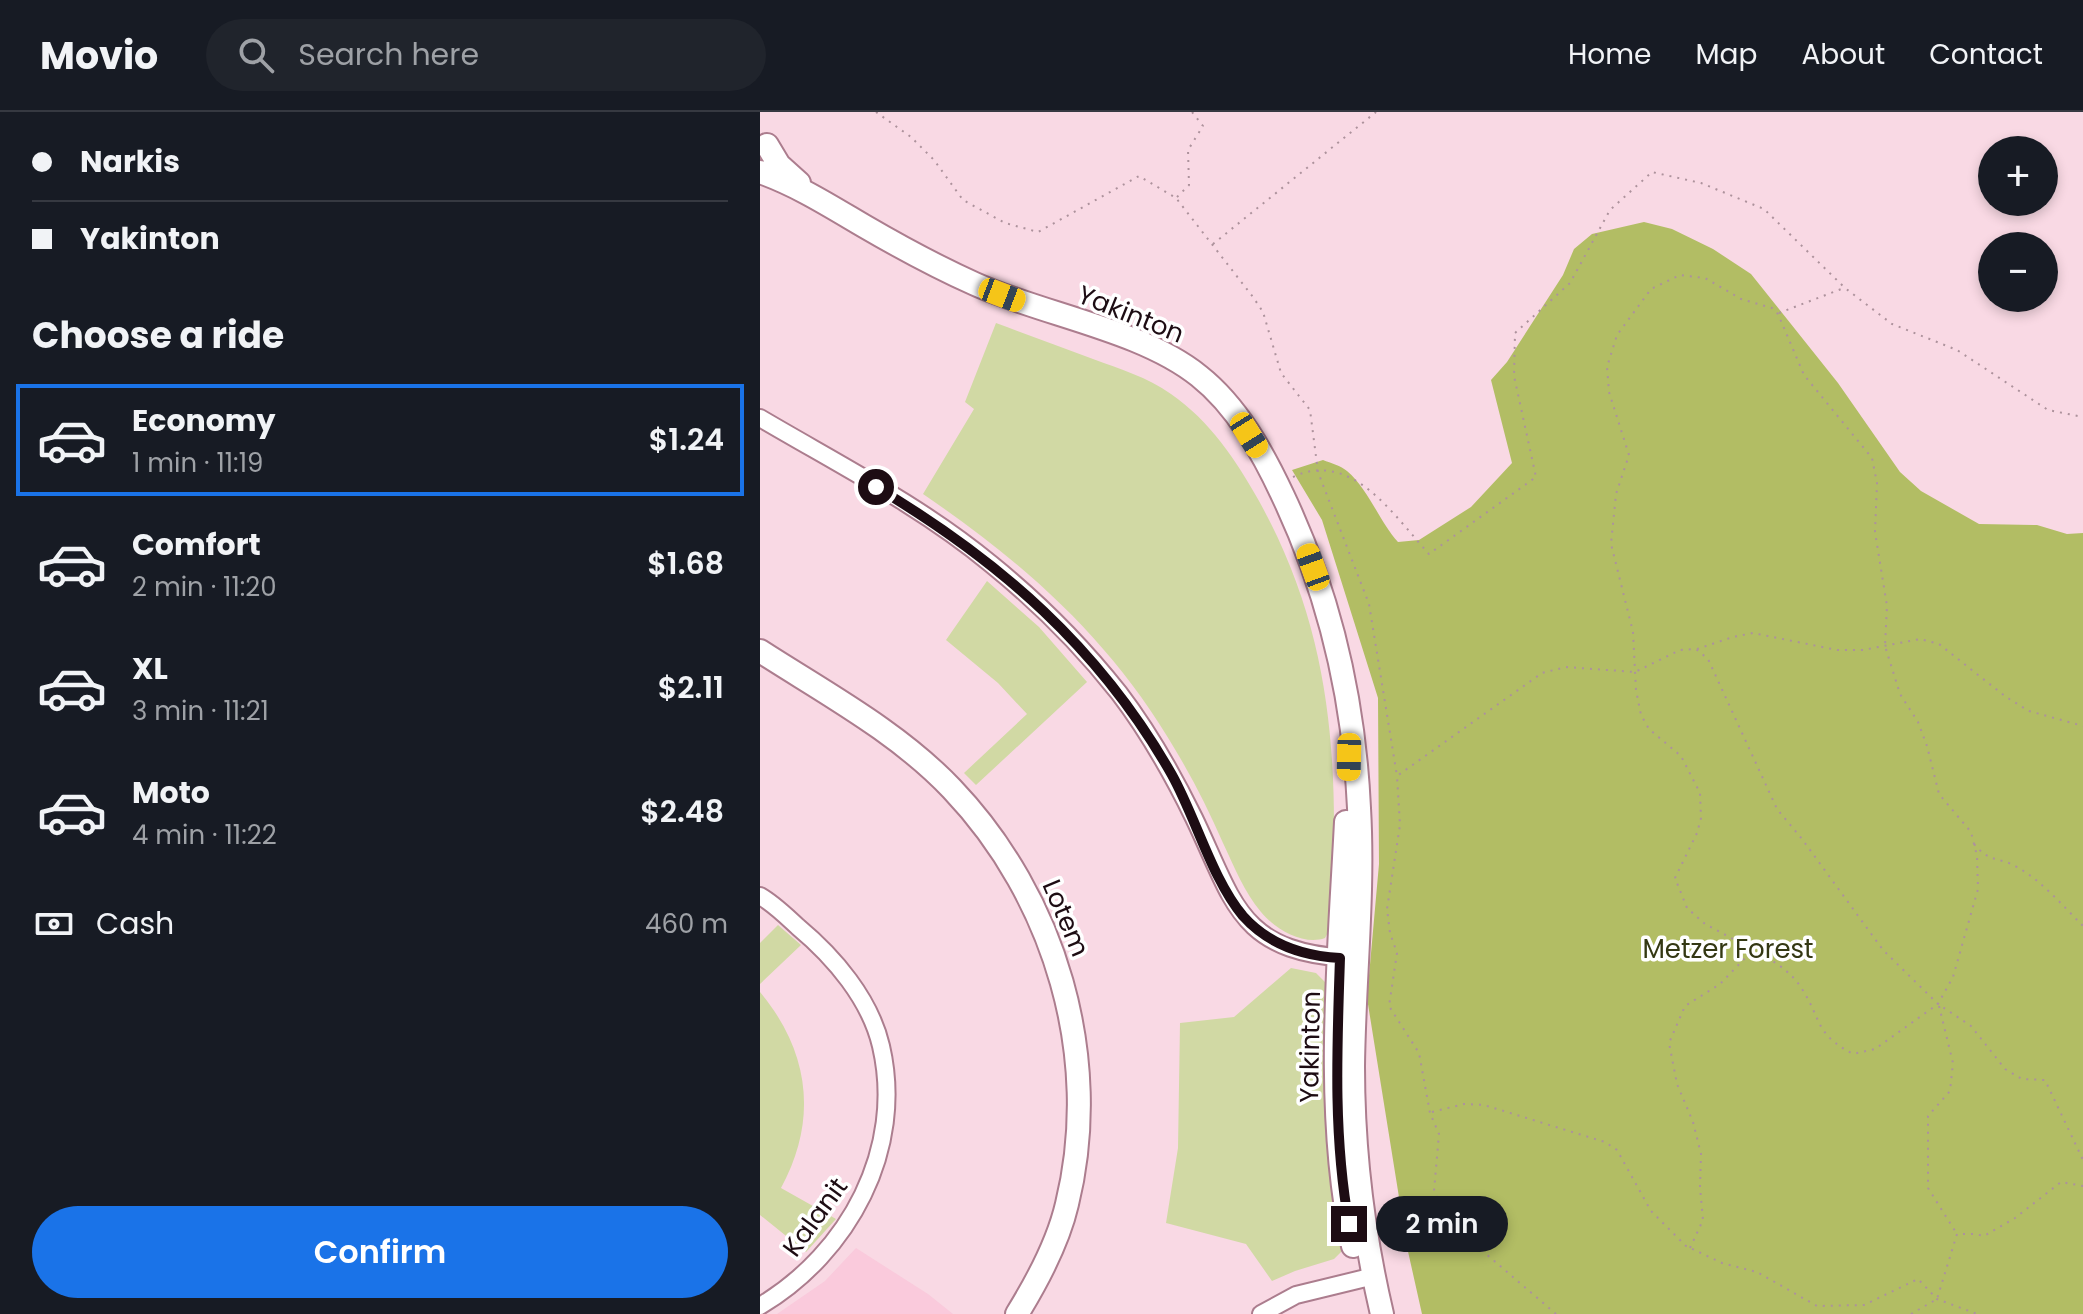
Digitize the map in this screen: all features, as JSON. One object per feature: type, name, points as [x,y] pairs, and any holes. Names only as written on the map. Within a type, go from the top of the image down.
[{"type":"street","name":"Yakinton","points":[[762,154],[818,199],[919,257],[978,285],[1136,341],[1180,362],[1209,384],[1225,402],[1249,435],[1278,485],[1302,539],[1322,596],[1344,681],[1349,757],[1348,958],[1336,1074],[1338,1128],[1346,1205],[1367,1277],[1382,1314]]},
{"type":"street","points":[[760,418],[914,510],[966,545],[1026,593],[1091,659],[1148,735],[1195,820],[1223,885],[1243,915],[1261,932],[1283,945],[1316,955],[1348,958]]},
{"type":"street","name":"Lotem","points":[[760,651],[865,718],[911,751],[951,787],[984,825],[1012,865],[1051,947],[1064,989],[1078,1072],[1080,1112],[1076,1161],[1067,1207],[1052,1249],[1017,1314]]},
{"type":"street","name":"Kalanit","points":[[760,896],[823,948],[860,996],[881,1044],[888,1091],[884,1137],[871,1179],[851,1217],[827,1251],[801,1277],[760,1306]]},
{"type":"street","name":"Yakinton","points":[[1367,1277],[1371,1314]]},
{"type":"street","points":[[1261,1314],[1296,1295],[1367,1277]]},
{"type":"path","points":[[876,112],[911,137],[934,160],[963,200],[1016,226],[1038,232],[1139,176],[1176,198],[1263,312],[1281,373],[1310,410],[1318,472],[1369,604],[1397,776],[1400,825],[1387,909],[1397,953],[1389,1006],[1419,1053],[1430,1113],[1439,1134],[1434,1191],[1450,1223],[1556,1314]]},
{"type":"path","points":[[1176,198],[1189,185],[1188,150],[1203,126],[1192,112]]},
{"type":"path","points":[[1212,245],[1376,112]]},
{"type":"path","points":[[1278,485],[1299,475],[1334,469],[1368,487],[1429,554],[1536,477],[1514,376],[1515,333],[1570,283],[1610,210],[1652,172],[1701,183],[1764,209],[1845,288],[1892,324],[1957,350],[2048,410],[2083,417]]},
{"type":"path","points":[[1680,275],[1705,278],[1741,299],[1772,308],[1778,314],[1804,375],[1872,458],[1877,483],[1875,532],[1887,606],[1885,646],[1900,694],[1918,722],[1927,746],[1939,794],[1971,832],[1977,856],[1978,889],[1953,977],[1938,1004],[1875,1049],[1853,1054],[1837,1046],[1822,1032],[1802,989],[1784,968],[1705,924],[1683,902],[1675,878],[1697,833],[1701,818],[1700,793],[1681,756],[1649,729],[1641,715],[1633,632],[1611,544],[1616,494],[1629,455],[1609,392],[1607,367],[1617,335],[1651,289],[1680,275]]},
{"type":"path","points":[[1778,314],[1845,288]]},
{"type":"path","points":[[1397,776],[1542,673],[1566,667],[1635,672],[1680,650],[1696,649],[1753,633],[1837,650],[1863,650],[1920,639],[1939,644],[2006,697],[2029,711],[2083,726]]},
{"type":"path","points":[[1696,649],[1708,659],[1777,809],[1883,950],[1938,1004],[1971,1026],[2005,1069],[2022,1079],[2045,1080],[2083,1160]]},
{"type":"path","points":[[1974,843],[1985,856],[2016,866],[2049,892],[2083,926]]},
{"type":"path","points":[[1690,1248],[1703,1220],[1701,1154],[1693,1122],[1677,1084],[1669,1043],[1685,1006],[1720,984],[1748,955],[1763,955]]},
{"type":"path","points":[[1911,1314],[1937,1299],[1957,1234],[1928,1188],[1928,1116],[1950,1091],[1953,1063],[1938,1004]]},
{"type":"path","points":[[1430,1113],[1464,1104],[1484,1105],[1605,1142],[1617,1150],[1651,1211],[1671,1234],[1690,1248],[1722,1263],[1757,1272],[1817,1306],[1864,1305],[1918,1279],[1937,1299],[1977,1314]]},
{"type":"path","points":[[1957,1234],[1984,1236],[2015,1218],[2061,1182],[2083,1186]]},
{"type":"shaded area","points":[[856,1248],[928,1294],[953,1314],[777,1314],[825,1281]]},
{"type":"green space","name":"Metzer Forest","points":[[1644,222],[1672,229],[1713,249],[1751,274],[1838,383],[1900,472],[1921,491],[1979,524],[2037,525],[2067,534],[2083,533],[2083,1314],[1422,1314],[1407,1247],[1367,998],[1379,864],[1378,698],[1322,520],[1292,470],[1323,460],[1345,469],[1362,487],[1398,542],[1419,540],[1471,507],[1512,463],[1491,380],[1507,362],[1563,275],[1574,249],[1592,234]]},
{"type":"green space","points":[[996,323],[1133,374],[1171,394],[1198,416],[1221,442],[1259,501],[1285,553],[1304,604],[1318,656],[1327,708],[1334,815],[1331,927],[1325,938],[1299,938],[1273,924],[1261,912],[1240,879],[1183,762],[1124,674],[1095,640],[1032,578],[923,494],[974,409],[965,402]]},
{"type":"green space","points":[[987,581],[1039,627],[1087,682],[976,785],[964,773],[1027,714],[998,683],[946,640]]},
{"type":"green space","points":[[778,925],[801,945],[760,984],[760,943]]},
{"type":"green space","points":[[1291,968],[1316,973],[1327,984],[1326,1113],[1333,1191],[1343,1250],[1334,1259],[1272,1281],[1246,1244],[1166,1223],[1178,1148],[1180,1023],[1234,1017]]},
{"type":"green space","points":[[760,992],[790,1038],[803,1087],[804,1112],[800,1137],[793,1163],[781,1188],[836,1219],[806,1252],[760,1215]]},
{"type":"route","points":[[876,487],[953,535],[991,563],[1060,625],[1091,659],[1121,696],[1173,777],[1223,885],[1243,915],[1268,937],[1283,945],[1316,955],[1340,958],[1336,1087],[1341,1167],[1349,1224]]}]
